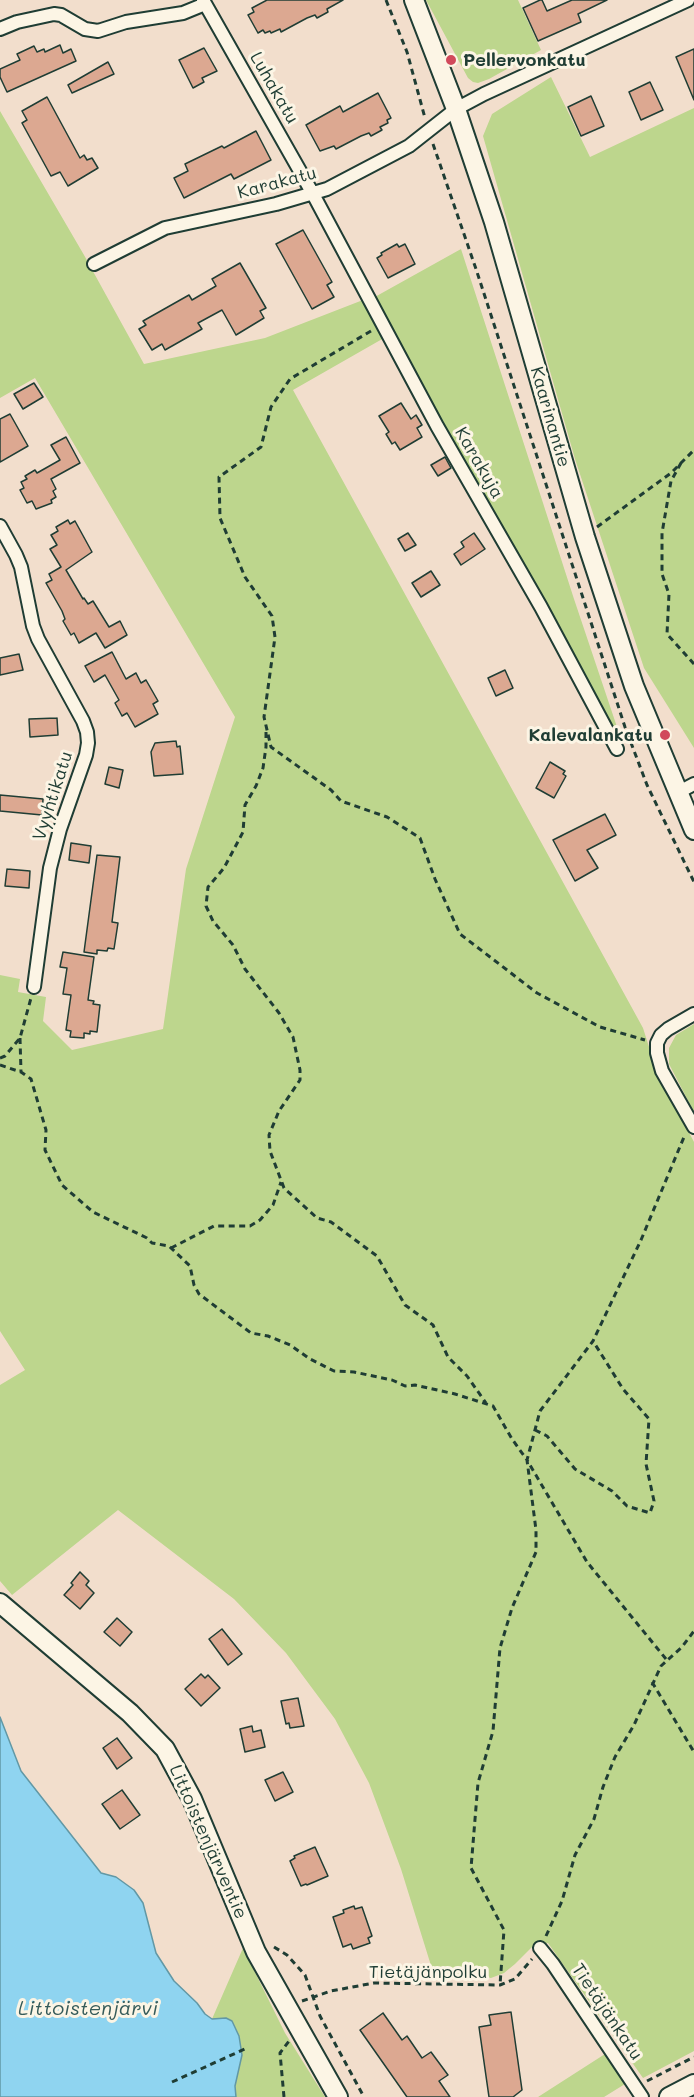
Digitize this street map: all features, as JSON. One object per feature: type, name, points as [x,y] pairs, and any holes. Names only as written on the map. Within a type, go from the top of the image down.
[{"type":"main road","name":"Kaarinantie","points":[[414,0],[456,109],[494,222],[585,537],[634,686],[694,830]]},
{"type":"main road","name":"Littoistenjärventie","points":[[0,1603],[130,1713],[165,1749],[192,1799],[256,1952],[338,2097]]},
{"type":"main road","points":[[669,2097],[694,2084]]},
{"type":"street","points":[[456,109],[688,0]]},
{"type":"street","points":[[0,29],[17,22],[54,14],[61,15],[85,28],[98,30],[126,22],[183,13],[204,2]]},
{"type":"street","name":"Luhakatu","points":[[204,2],[313,194]]},
{"type":"street","name":"Karakatu","points":[[94,264],[165,228],[276,204],[313,194],[340,183],[410,146],[456,109]]},
{"type":"street","name":"Karakuja","points":[[313,194],[437,426],[541,607],[617,749]]},
{"type":"street","name":"Vyyhtikatu","points":[[0,526],[21,567],[33,626],[38,639],[82,721],[87,732],[88,743],[50,868],[34,987]]},
{"type":"street","points":[[677,793],[694,784]]},
{"type":"street","points":[[692,1124],[659,1063],[657,1043],[668,1029],[694,1014]]},
{"type":"street","name":"Tietäjänkatu","points":[[540,1948],[639,2092]]},
{"type":"path","points":[[386,0],[407,52],[428,130],[476,269],[625,727],[647,785],[694,882]]},
{"type":"path","points":[[382,324],[290,380],[271,407],[261,447],[219,477],[220,518],[245,577],[272,616],[275,637],[264,717],[270,747],[331,790],[341,801],[387,817],[420,838],[435,879],[460,934],[537,993],[600,1027],[657,1043]]},
{"type":"path","points":[[585,537],[671,473],[694,450]]},
{"type":"path","points":[[681,463],[671,482],[662,533],[662,574],[669,594],[667,634],[694,664]]},
{"type":"path","points":[[266,724],[263,768],[245,805],[243,832],[224,868],[208,887],[206,906],[213,921],[233,945],[245,969],[279,1012],[293,1037],[300,1080],[279,1111],[269,1135],[270,1151],[284,1188],[317,1218],[331,1222],[377,1256],[405,1305],[433,1326],[448,1357],[467,1376],[486,1403]]},
{"type":"path","points":[[21,1072],[20,1038],[34,987]]},
{"type":"path","points":[[0,1058],[5,1056],[20,1038]]},
{"type":"path","points":[[0,1065],[31,1078],[46,1130],[45,1150],[62,1185],[93,1212],[153,1243],[171,1248],[190,1266],[194,1285],[199,1294],[251,1333],[268,1336],[290,1345],[310,1359],[334,1371],[354,1372],[392,1380],[405,1386],[414,1385],[493,1406],[587,1562],[667,1659]]},
{"type":"path","points":[[692,1124],[593,1341],[540,1411],[527,1460],[536,1530],[536,1552],[512,1608],[500,1648],[493,1731],[478,1783],[471,1868],[504,1930],[500,1985],[520,1975],[540,1948],[562,1901],[575,1855],[594,1819],[615,1757],[634,1725],[652,1682],[667,1659],[682,1647],[694,1631]]},
{"type":"path","points":[[171,1248],[213,1227],[250,1226],[260,1220],[273,1205],[282,1181]]},
{"type":"path","points":[[535,1430],[547,1436],[575,1469],[612,1491],[627,1506],[650,1513],[654,1501],[646,1464],[649,1419],[622,1389],[593,1341]]},
{"type":"path","points":[[652,1682],[694,1752]]},
{"type":"path","name":"Tietäjänpolku","points":[[287,2006],[364,1984],[388,1982],[500,1985]]},
{"type":"path","points":[[314,1997],[320,2016],[364,2097]]},
{"type":"path","points":[[284,2097],[280,2053],[300,2029]]},
{"type":"path","points":[[172,2082],[247,2049]]},
{"type":"path","points":[[639,2092],[694,2057]]},
{"type":"green space","points":[[426,0],[518,0],[541,50],[489,79],[478,83],[473,82],[468,78]]},
{"type":"green space","points":[[551,77],[590,157],[694,108],[694,748],[644,668],[575,459],[483,136],[492,114]]},
{"type":"green space","points":[[0,111],[144,364],[265,338],[363,300],[384,338],[293,390],[643,1028],[657,1072],[694,1142],[694,2051],[643,2078],[548,1943],[532,1947],[504,1973],[491,1978],[433,1972],[401,1869],[369,1783],[335,1719],[286,1653],[234,1599],[118,1510],[12,1595],[0,1581],[0,1385],[25,1370],[0,1331],[0,975],[20,979],[18,992],[46,997],[43,1021],[72,1050],[163,1029],[186,869],[235,717],[35,378],[0,398]]},
{"type":"green space","points":[[461,249],[618,730],[610,726],[373,298]]},
{"type":"green space","points":[[694,1024],[694,1112],[669,1064],[669,1048],[676,1035]]},
{"type":"green space","points":[[243,1948],[285,2033],[325,2097],[236,2097],[235,2086],[242,2055],[239,2036],[212,2019]]},
{"type":"green space","points":[[605,2054],[625,2084],[604,2097],[538,2097]]},
{"type":"water","name":"Littoistenjärvi","points":[[0,1717],[21,1771],[101,1873],[116,1877],[134,1890],[143,1903],[156,1953],[174,1981],[212,2019],[226,2018],[232,2021],[239,2036],[242,2055],[235,2086],[236,2097],[0,2097]]},
{"type":"building","points":[[267,0],[343,0],[317,18],[315,15],[307,18],[281,32],[280,29],[271,33],[270,31],[265,33],[263,30],[258,33],[248,15],[254,12],[252,8]]},
{"type":"building","points":[[540,0],[547,11],[572,0],[607,0],[578,14],[581,22],[538,41],[523,8]]},
{"type":"building","points":[[60,45],[63,53],[71,49],[76,61],[7,92],[0,77],[0,69],[20,60],[17,54],[34,46],[37,52],[44,49],[45,52]]},
{"type":"building","points":[[204,48],[217,71],[202,78],[204,82],[193,88],[179,60]]},
{"type":"building","points":[[694,49],[694,100],[676,57]]},
{"type":"building","points":[[108,62],[114,74],[72,93],[68,85]]},
{"type":"building","points":[[650,82],[663,110],[641,120],[629,92]]},
{"type":"building","points":[[378,93],[391,118],[387,120],[388,123],[380,127],[382,130],[371,136],[369,133],[361,136],[336,149],[334,146],[320,151],[306,125],[340,106],[343,112]]},
{"type":"building","points":[[591,96],[604,126],[581,136],[568,107]]},
{"type":"building","points":[[47,97],[80,158],[84,155],[87,160],[92,158],[98,168],[68,186],[60,172],[51,176],[22,123],[27,120],[22,111]]},
{"type":"building","points":[[256,131],[271,160],[234,179],[231,174],[184,198],[174,178],[188,171],[185,164],[222,146],[224,148]]},
{"type":"building","points":[[303,230],[332,282],[327,285],[334,297],[312,309],[276,244]]},
{"type":"building","points":[[397,244],[399,247],[405,244],[415,264],[388,278],[377,258],[382,255],[381,253]]},
{"type":"building","points":[[240,263],[266,308],[260,311],[264,318],[236,335],[222,310],[198,323],[202,329],[165,350],[162,344],[152,350],[139,329],[146,325],[143,321],[189,295],[192,300],[216,286],[212,279]]},
{"type":"building","points":[[34,383],[43,397],[23,409],[14,394]]},
{"type":"building","points":[[401,403],[411,419],[416,415],[422,425],[417,428],[422,437],[400,450],[395,442],[392,444],[386,434],[389,432],[379,416]]},
{"type":"building","points":[[10,414],[28,446],[0,462],[0,419]]},
{"type":"building","points":[[66,437],[80,463],[51,479],[56,489],[53,491],[56,497],[51,500],[52,503],[36,509],[32,501],[27,503],[20,490],[24,488],[21,482],[27,479],[25,476],[35,470],[37,473],[60,460],[51,445]]},
{"type":"building","points":[[445,457],[451,468],[438,476],[431,465]]},
{"type":"building","points":[[68,520],[70,524],[75,521],[92,552],[66,570],[83,599],[88,604],[93,601],[109,627],[120,621],[127,635],[105,648],[96,633],[79,643],[74,633],[71,635],[63,621],[65,619],[62,611],[46,583],[52,580],[49,574],[61,567],[50,549],[57,545],[51,535],[58,531],[56,527]]},
{"type":"building","points":[[408,533],[416,545],[405,551],[398,539]]},
{"type":"building","points":[[474,533],[485,549],[461,565],[454,554],[464,547],[461,542]]},
{"type":"building","points":[[431,571],[440,585],[421,597],[412,583]]},
{"type":"building","points":[[112,652],[126,679],[136,673],[141,683],[146,680],[158,701],[153,704],[158,714],[135,727],[127,713],[122,716],[115,703],[119,700],[105,675],[94,682],[85,666]]},
{"type":"building","points":[[19,654],[23,670],[0,675],[0,658]]},
{"type":"building","points":[[505,670],[513,688],[496,696],[488,678]]},
{"type":"building","points":[[57,718],[58,735],[30,737],[29,719]]},
{"type":"building","points":[[176,741],[177,747],[180,746],[183,774],[154,776],[151,752],[155,743]]},
{"type":"building","points":[[550,762],[565,771],[563,774],[566,776],[554,798],[536,788]]},
{"type":"building","points":[[109,767],[123,770],[119,788],[105,784]]},
{"type":"building","points":[[0,795],[43,799],[42,815],[0,811]]},
{"type":"building","points":[[605,814],[616,835],[587,850],[598,868],[575,881],[553,840]]},
{"type":"building","points":[[71,843],[91,846],[89,863],[69,860]]},
{"type":"building","points":[[97,855],[120,857],[112,922],[118,923],[114,949],[97,950],[97,954],[84,952]]},
{"type":"building","points":[[7,869],[30,871],[29,888],[5,886]]},
{"type":"building","points":[[63,952],[94,957],[88,1000],[100,1005],[97,1032],[84,1033],[84,1038],[70,1037],[71,1031],[66,1030],[71,995],[63,994],[67,968],[60,967]]},
{"type":"building","points":[[80,1572],[89,1581],[86,1585],[94,1593],[80,1609],[64,1595]]},
{"type":"building","points":[[117,1618],[132,1632],[120,1646],[104,1632]]},
{"type":"building","points":[[222,1629],[242,1654],[228,1665],[209,1639]]},
{"type":"building","points":[[201,1674],[205,1678],[208,1675],[220,1688],[201,1706],[185,1689]]},
{"type":"building","points":[[298,1698],[304,1726],[290,1728],[289,1723],[286,1724],[281,1701]]},
{"type":"building","points":[[252,1726],[253,1732],[261,1730],[265,1747],[245,1752],[240,1729]]},
{"type":"building","points":[[117,1738],[132,1758],[117,1769],[103,1748]]},
{"type":"building","points":[[283,1772],[293,1792],[275,1801],[265,1780]]},
{"type":"building","points":[[122,1790],[140,1815],[120,1829],[102,1804]]},
{"type":"building","points":[[315,1847],[328,1876],[301,1886],[290,1861],[295,1858],[294,1856]]},
{"type":"building","points":[[354,1906],[355,1909],[362,1907],[372,1936],[368,1938],[370,1943],[353,1949],[351,1944],[343,1947],[333,1917]]},
{"type":"building","points":[[511,2012],[522,2090],[513,2097],[489,2097],[479,2027],[491,2025],[489,2015]]},
{"type":"building","points":[[383,2013],[402,2040],[407,2036],[422,2058],[431,2052],[448,2075],[439,2081],[450,2097],[407,2097],[360,2030]]},
{"type":"place","name":"Pellervonkatu","points":[[451,60]]},
{"type":"place","name":"Kalevalankatu","points":[[665,735]]}]
